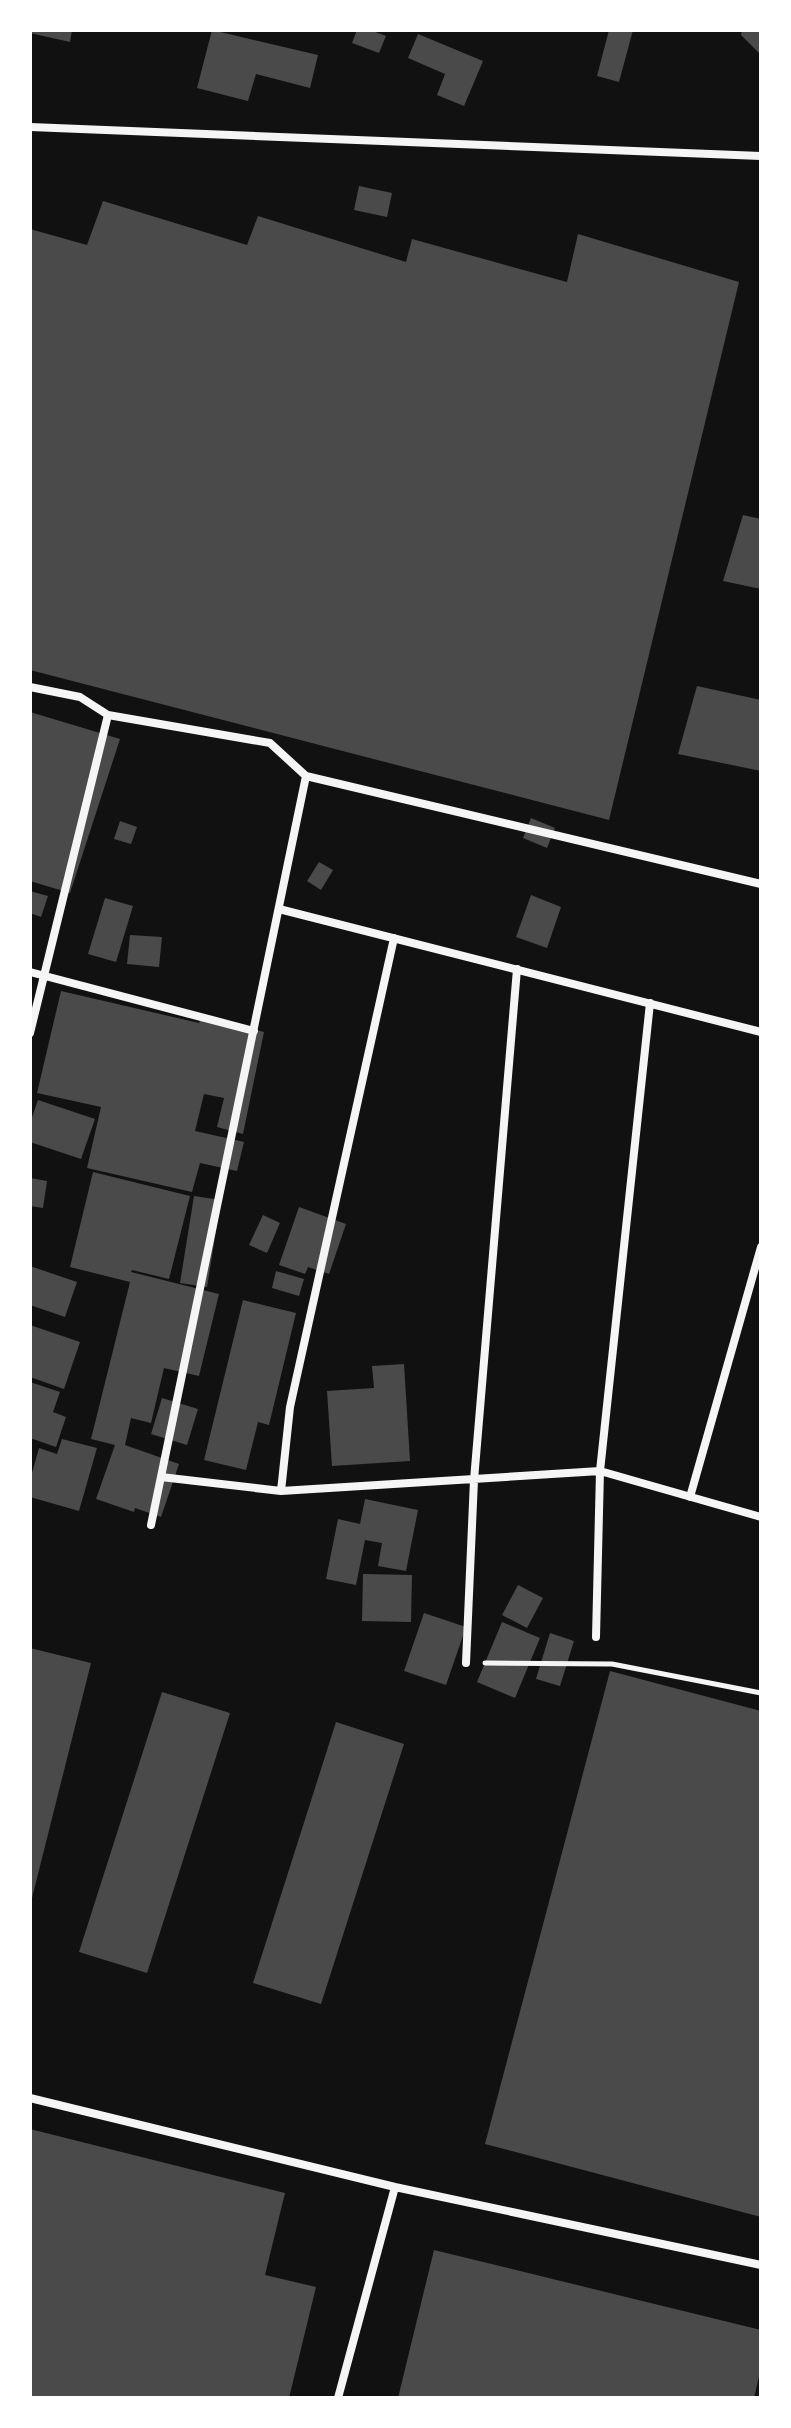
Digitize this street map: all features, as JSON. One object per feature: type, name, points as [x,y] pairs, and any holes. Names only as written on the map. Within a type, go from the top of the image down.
[{"type":"street","points":[[30,127],[761,156]]},
{"type":"street","points":[[30,687],[80,697],[108,715],[270,743],[306,776],[761,884]]},
{"type":"street","points":[[30,1033],[108,715]]},
{"type":"street","points":[[151,1525],[306,776]]},
{"type":"street","points":[[279,909],[761,1032]]},
{"type":"street","points":[[281,1491],[290,1407],[394,938]]},
{"type":"street","points":[[466,1663],[474,1480],[517,969]]},
{"type":"street","points":[[30,972],[254,1031]]},
{"type":"street","points":[[596,1637],[600,1471],[650,1003]]},
{"type":"street","points":[[690,1497],[761,1247]]},
{"type":"street","points":[[161,1477],[281,1491],[600,1471],[761,1517]]},
{"type":"street","points":[[30,2098],[395,2187],[761,2265]]},
{"type":"street","points":[[338,2398],[395,2187]]},
{"type":"path","points":[[466,1663],[612,1664],[761,1693]]},
{"type":"building","points":[[30,30],[72,30],[70,42],[30,33]]},
{"type":"building","points":[[212,30],[318,55],[310,88],[256,74],[248,101],[197,88]]},
{"type":"building","points":[[357,30],[370,30],[386,36],[379,53],[352,43]]},
{"type":"building","points":[[609,30],[633,30],[619,82],[597,76]]},
{"type":"building","points":[[742,30],[761,30],[761,55],[741,35]]},
{"type":"building","points":[[418,34],[483,61],[464,106],[437,95],[445,74],[408,58]]},
{"type":"building","points":[[359,186],[392,193],[387,217],[354,210]]},
{"type":"building","points":[[103,201],[247,245],[258,216],[406,262],[412,239],[567,282],[578,234],[739,282],[609,820],[30,670],[30,229],[87,245]]},
{"type":"building","points":[[743,515],[761,519],[761,589],[723,581]]},
{"type":"building","points":[[697,686],[761,700],[761,771],[678,754]]},
{"type":"building","points":[[30,712],[120,739],[70,893],[30,881]]},
{"type":"building","points":[[531,818],[555,828],[547,848],[523,838]]},
{"type":"building","points":[[120,821],[137,827],[131,844],[114,839]]},
{"type":"building","points":[[319,862],[333,870],[321,890],[307,881]]},
{"type":"building","points":[[30,891],[48,896],[41,917],[30,913]]},
{"type":"building","points":[[531,895],[561,907],[547,948],[516,937]]},
{"type":"building","points":[[105,898],[133,906],[116,962],[88,954]]},
{"type":"building","points":[[130,935],[162,937],[159,967],[127,964]]},
{"type":"building","points":[[61,991],[199,1023],[201,1017],[264,1032],[243,1134],[217,1127],[224,1098],[204,1094],[195,1131],[244,1142],[237,1171],[200,1163],[192,1192],[87,1168],[101,1107],[37,1093]]},
{"type":"building","points":[[38,1100],[95,1119],[81,1159],[30,1142],[30,1123]]},
{"type":"building","points":[[93,1172],[190,1196],[169,1279],[131,1272],[219,1294],[199,1376],[164,1368],[151,1423],[131,1418],[125,1445],[179,1464],[161,1517],[96,1499],[115,1445],[91,1439],[130,1282],[70,1267]]},
{"type":"building","points":[[30,1178],[47,1181],[43,1208],[30,1206]]},
{"type":"building","points":[[194,1196],[221,1200],[207,1287],[180,1283]]},
{"type":"building","points":[[299,1207],[346,1224],[329,1274],[308,1267],[305,1274],[279,1265]]},
{"type":"building","points":[[263,1215],[280,1223],[267,1253],[249,1245]]},
{"type":"building","points":[[30,1266],[77,1282],[65,1317],[30,1305]]},
{"type":"building","points":[[276,1271],[304,1279],[299,1296],[272,1288]]},
{"type":"building","points":[[243,1300],[296,1313],[269,1425],[258,1422],[246,1470],[204,1460]]},
{"type":"building","points":[[30,1325],[80,1342],[64,1389],[30,1377]]},
{"type":"building","points":[[404,1364],[410,1461],[332,1466],[327,1391],[374,1388],[372,1366]]},
{"type":"building","points":[[30,1382],[60,1392],[53,1412],[66,1417],[56,1447],[30,1438]]},
{"type":"building","points":[[162,1398],[198,1409],[187,1445],[151,1434]]},
{"type":"building","points":[[62,1439],[97,1448],[79,1511],[30,1497],[30,1480],[39,1448],[57,1454]]},
{"type":"building","points":[[365,1499],[418,1510],[406,1571],[378,1566],[382,1543],[365,1540],[356,1585],[326,1579],[338,1519],[360,1524]]},
{"type":"building","points":[[363,1574],[412,1575],[411,1622],[362,1621]]},
{"type":"building","points":[[518,1585],[543,1598],[527,1628],[502,1615]]},
{"type":"building","points":[[424,1613],[466,1627],[446,1685],[404,1671]]},
{"type":"building","points":[[502,1622],[540,1638],[515,1698],[477,1682]]},
{"type":"building","points":[[550,1633],[574,1641],[560,1686],[536,1679]]},
{"type":"building","points":[[30,1648],[91,1663],[31,1902],[30,1901]]},
{"type":"building","points":[[610,1671],[761,1711],[761,2217],[485,2144]]},
{"type":"building","points":[[162,1692],[230,1713],[147,1973],[79,1952]]},
{"type":"building","points":[[336,1722],[404,1744],[321,2004],[253,1983]]},
{"type":"building","points":[[30,2129],[285,2193],[265,2275],[316,2287],[289,2398],[30,2398]]},
{"type":"building","points":[[434,2250],[761,2330],[761,2368],[754,2398],[398,2398]]}]
